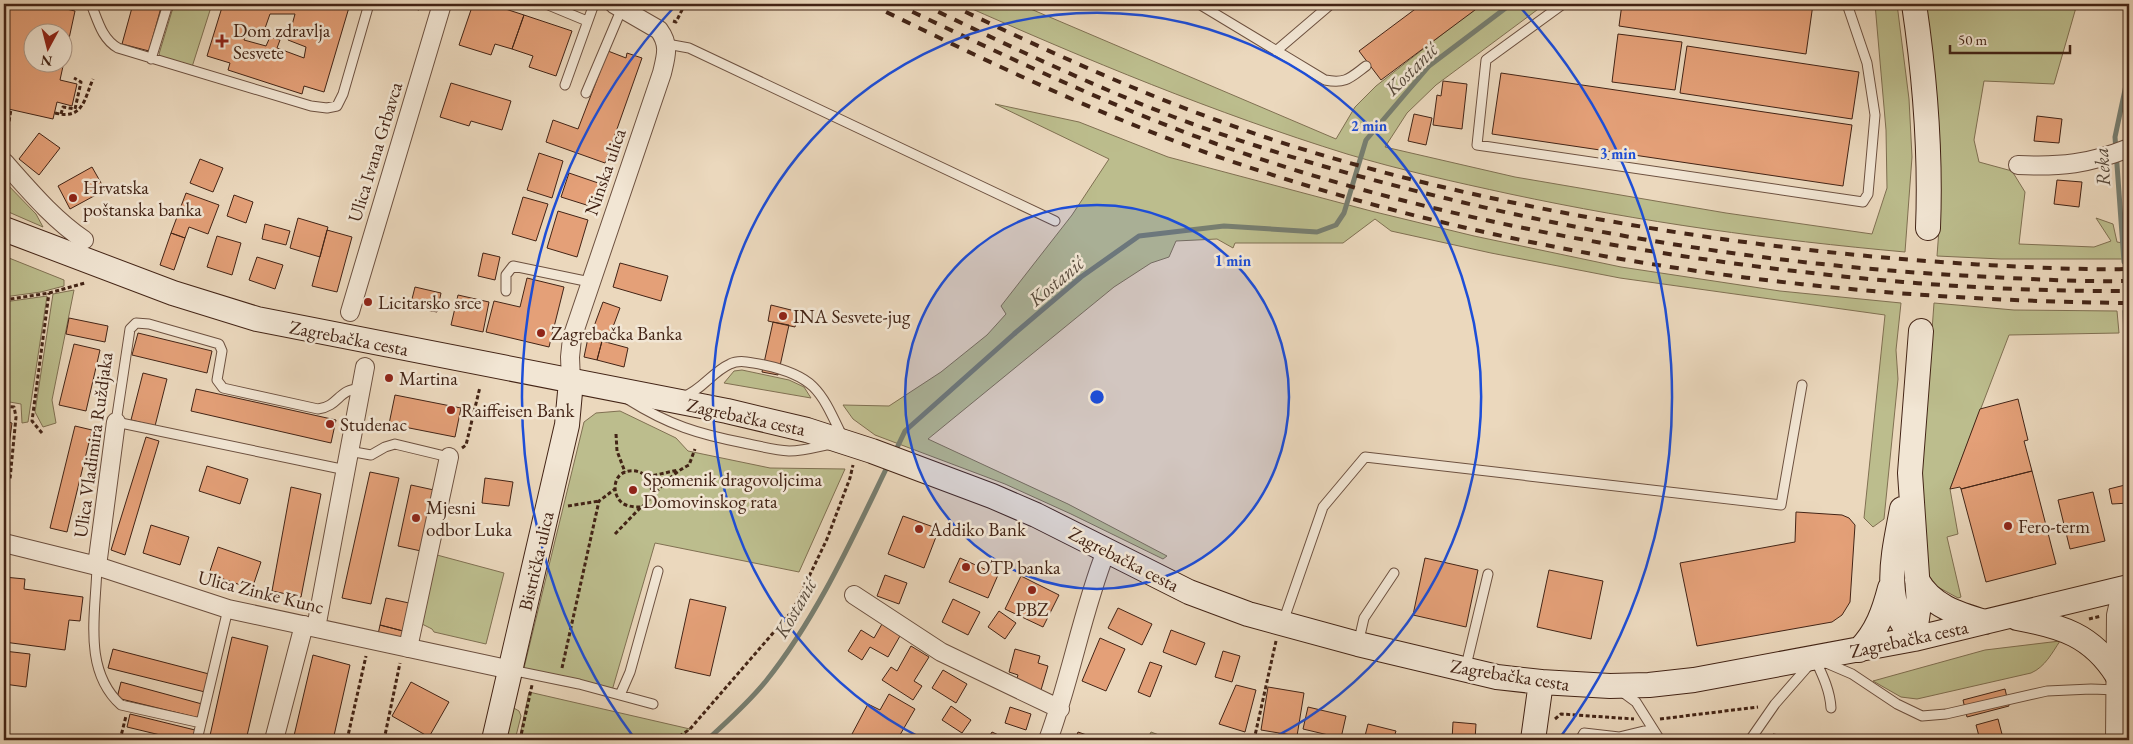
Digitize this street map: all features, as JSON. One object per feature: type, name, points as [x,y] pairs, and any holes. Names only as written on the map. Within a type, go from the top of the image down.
[{"type":"main road","points":[[1914,4],[1926,105],[1929,161],[1928,228]]},
{"type":"main road","name":"Zagrebačka cesta","points":[[4,229],[173,294],[257,319],[768,420],[845,441],[1001,500],[1189,592],[1248,614],[1279,633],[1358,644],[1505,678],[1610,686],[1648,686],[1694,680],[1914,639],[2129,587]]},
{"type":"main road","points":[[1914,639],[1919,612],[1910,473],[1921,331]]},
{"type":"main road","name":"Bistrička ulica","points":[[494,740],[567,425],[571,381]]},
{"type":"main road","points":[[1859,650],[1867,642],[1877,626],[1886,606],[1892,582],[1898,526],[1910,473]]},
{"type":"main road","points":[[1917,580],[1925,592],[1939,604],[1957,613],[1987,622]]},
{"type":"main road","points":[[1892,582],[1894,602],[1899,617],[1914,639]]},
{"type":"main road","points":[[2010,617],[2057,627],[2078,635],[2106,659],[2117,682]]},
{"type":"main road","points":[[1533,740],[1541,682]]},
{"type":"street","name":"Ulica Ivana Grbavca","points":[[350,312],[442,4]]},
{"type":"street","points":[[618,6],[659,30],[667,44]]},
{"type":"street","name":"Ninska ulica","points":[[571,381],[571,343],[662,73],[667,44]]},
{"type":"street","points":[[2018,165],[2051,166],[2083,163],[2120,152]]},
{"type":"street","points":[[4,162],[66,228],[84,240]]},
{"type":"street","points":[[274,740],[310,626],[346,470],[365,366]]},
{"type":"street","name":"Ulica Vladimira Ruždjaka","points":[[97,566],[116,422]]},
{"type":"street","points":[[406,647],[449,457]]},
{"type":"street","name":"Ulica Zinke Kunc","points":[[4,543],[97,566],[228,608],[511,670]]},
{"type":"street","points":[[1048,740],[1060,708],[1095,580],[1106,551]]},
{"type":"street","points":[[2124,740],[2115,740],[2117,610],[2129,587]]},
{"type":"street","points":[[854,595],[941,652],[1060,708]]},
{"type":"lane","points":[[91,4],[109,43],[118,48],[311,106],[327,108],[337,106],[343,94],[369,4]]},
{"type":"lane","points":[[151,59],[168,4]]},
{"type":"lane","points":[[546,4],[587,20]]},
{"type":"lane","points":[[565,85],[594,4]]},
{"type":"lane","points":[[1198,4],[1325,80],[1337,82],[1347,80],[1366,66]]},
{"type":"lane","points":[[1276,51],[1331,4]]},
{"type":"lane","points":[[1563,4],[1486,60],[1477,145],[1863,202],[1868,194],[1875,115],[1867,63],[1847,4]]},
{"type":"lane","points":[[586,93],[618,6]]},
{"type":"lane","points":[[667,44],[698,52],[1055,221]]},
{"type":"lane","points":[[506,292],[506,275],[513,266],[590,282]]},
{"type":"lane","name":"Ulica Vladimira Ruždjaka","points":[[116,422],[130,329],[136,323],[149,324],[219,344],[222,351],[217,380],[223,388],[318,409],[331,406],[346,390],[361,389]]},
{"type":"lane","points":[[611,389],[669,423],[690,431],[721,438],[790,451],[845,441],[820,393],[799,375],[784,369],[746,362],[732,363],[699,388],[674,401]]},
{"type":"lane","points":[[1279,633],[1323,507],[1366,457],[1781,505],[1802,385]]},
{"type":"lane","points":[[116,422],[346,470]]},
{"type":"lane","points":[[349,451],[371,455],[395,444],[449,457]]},
{"type":"lane","points":[[97,566],[95,660],[110,696],[120,705],[201,723]]},
{"type":"lane","points":[[620,695],[630,672],[658,571]]},
{"type":"lane","points":[[1358,644],[1364,618],[1394,573]]},
{"type":"lane","points":[[1465,670],[1488,574]]},
{"type":"lane","points":[[197,740],[228,608]]},
{"type":"lane","points":[[1815,658],[1852,674],[1897,704],[1922,716],[1946,714],[2047,691],[2091,689],[2117,682]]},
{"type":"lane","points":[[1815,658],[1824,679],[1830,700],[1830,708]]},
{"type":"lane","points":[[1750,740],[1775,704],[1815,658]]},
{"type":"lane","points":[[511,670],[579,684],[653,704]]},
{"type":"lane","points":[[1610,686],[1626,694],[1636,702],[1660,740]]},
{"type":"lane","points":[[1580,740],[1584,734],[1608,738],[1652,729]]},
{"type":"path","points":[[669,18],[676,22],[685,4]]},
{"type":"path","points":[[61,114],[63,107],[74,108],[81,82],[74,78]]},
{"type":"path","points":[[55,112],[71,114],[81,108],[93,79]]},
{"type":"path","points":[[4,152],[11,109]]},
{"type":"path","points":[[4,300],[49,293],[85,283]]},
{"type":"path","points":[[42,433],[32,421],[49,293]]},
{"type":"path","points":[[449,457],[466,446],[480,387]]},
{"type":"path","points":[[4,406],[14,407],[16,417],[10,479]]},
{"type":"path","points":[[616,434],[617,451],[625,472]]},
{"type":"path","points":[[647,477],[679,470],[689,465],[695,449]]},
{"type":"path","points":[[674,740],[690,728],[793,610],[827,539],[850,478],[853,464]]},
{"type":"path","points":[[615,534],[679,470]]},
{"type":"path","points":[[642,507],[627,506],[618,499],[615,489],[618,479],[625,472],[636,471],[647,477],[651,486],[651,498]]},
{"type":"path","points":[[565,506],[599,501],[615,489]]},
{"type":"path","points":[[555,666],[563,668],[599,501]]},
{"type":"path","points":[[1254,740],[1279,633]]},
{"type":"path","points":[[357,740],[347,740],[370,639]]},
{"type":"path","points":[[384,740],[406,647]]},
{"type":"path","points":[[520,740],[532,684]]},
{"type":"path","points":[[120,740],[128,706]]},
{"type":"path","points":[[1660,719],[1700,716],[1767,706]]},
{"type":"path","points":[[1561,714],[1638,719]]},
{"type":"green space","points":[[178,4],[212,4],[192,67],[161,57],[159,54],[172,11]]},
{"type":"green space","points":[[961,4],[1019,4],[1336,139],[1355,107],[1376,86],[1481,4],[1545,4],[1436,85],[1407,113],[1385,147],[1515,177],[1726,213],[1872,234],[1887,188],[1886,130],[1875,4],[1897,4],[1909,99],[1912,157],[1905,252],[1756,236],[1608,213],[1510,194],[1387,165],[1298,138],[1152,85]]},
{"type":"green space","points":[[1925,4],[2077,4],[2054,84],[1984,81],[1974,140],[1979,162],[2012,171],[2025,192],[2019,244],[2094,247],[2111,241],[2096,218],[2113,224],[2117,242],[2129,244],[2129,259],[2001,259],[1937,256],[1939,229]]},
{"type":"green space","points":[[995,104],[1079,122],[1168,157],[1371,211],[1474,236],[1621,267],[1780,291],[1901,303],[1896,350],[1898,379],[1884,519],[1873,527],[1864,518],[1885,315],[1620,278],[1391,231],[1375,219],[1343,243],[1235,243],[1233,248],[1217,239],[1176,241],[1169,257],[1151,263],[1114,287],[928,439],[1068,504],[1167,556],[1163,559],[1005,484],[875,435],[853,419],[843,405],[889,406],[941,372],[987,335],[1006,314],[1001,306],[1072,215],[1109,159]]},
{"type":"green space","points":[[4,181],[36,214],[43,227],[4,210]]},
{"type":"green space","points":[[4,256],[64,280],[64,286],[41,292],[4,297]]},
{"type":"green space","points":[[74,290],[52,400],[56,423],[43,427],[35,412],[53,294]]},
{"type":"green space","points":[[47,296],[28,422],[22,423],[21,404],[4,401],[4,302]]},
{"type":"green space","points":[[1934,303],[2014,310],[2117,311],[2119,333],[2009,335],[1950,489],[1958,534],[1947,537],[1961,597],[1958,598],[1936,586],[1930,577],[1926,580],[1919,509]]},
{"type":"green space","points":[[742,370],[789,380],[804,387],[811,398],[724,383],[734,371]]},
{"type":"green space","points":[[620,411],[676,438],[688,451],[770,468],[845,469],[799,572],[655,543],[611,694],[523,672],[584,422],[596,413]]},
{"type":"green space","points":[[437,555],[504,573],[486,644],[434,632],[422,624]]},
{"type":"green space","points":[[2060,641],[2044,663],[2031,673],[1917,699],[1901,697],[1873,681],[1985,650]]},
{"type":"green space","points":[[529,692],[690,729],[679,740],[519,740]]},
{"type":"green space","points":[[512,707],[519,711],[521,716],[515,740],[504,740]]},
{"type":"green space","points":[[1151,732],[1172,740],[1147,740]]},
{"type":"building","points":[[4,4],[44,4],[75,11],[72,25],[72,22],[22,22],[22,72],[62,72],[60,80],[77,84],[72,106],[57,102],[53,119],[4,108]]},
{"type":"building","points":[[133,4],[162,4],[149,51],[122,44]]},
{"type":"building","points":[[223,4],[350,4],[324,92],[304,86],[302,94],[228,70],[230,63],[207,56]],"holes":[[[270,14],[295,14],[288,40],[306,47],[304,58],[277,48],[280,40],[270,37],[266,46],[244,40],[248,29],[263,34]]]},
{"type":"building","points":[[397,4],[421,4],[419,10]]},
{"type":"building","points":[[473,4],[490,4],[524,15],[512,49],[495,44],[491,55],[459,45]]},
{"type":"building","points":[[1422,4],[1483,4],[1381,80],[1359,51]]},
{"type":"building","points":[[1622,4],[1813,4],[1806,54],[1619,26]]},
{"type":"building","points":[[524,15],[572,31],[556,76],[529,67],[533,56],[512,49]]},
{"type":"building","points":[[1618,34],[1682,42],[1675,90],[1612,82]]},
{"type":"building","points":[[1687,46],[1859,72],[1852,119],[1680,93]]},
{"type":"building","points":[[608,51],[626,58],[627,53],[642,58],[605,163],[546,142],[553,120],[578,129]]},
{"type":"building","points":[[1501,73],[1852,125],[1843,186],[1492,134]]},
{"type":"building","points":[[1443,81],[1467,84],[1462,129],[1433,125],[1437,95],[1441,96]]},
{"type":"building","points":[[451,83],[511,101],[502,130],[471,121],[469,126],[440,117]]},
{"type":"building","points":[[1414,114],[1432,118],[1426,145],[1408,141]]},
{"type":"building","points":[[2037,116],[2062,119],[2059,143],[2034,141]]},
{"type":"building","points":[[39,133],[60,148],[39,175],[19,159]]},
{"type":"building","points":[[539,153],[563,161],[552,198],[527,190]]},
{"type":"building","points":[[200,159],[223,168],[213,192],[190,183]]},
{"type":"building","points":[[92,167],[105,190],[70,209],[58,186]]},
{"type":"building","points":[[569,173],[604,185],[596,208],[561,197]]},
{"type":"building","points":[[2057,180],[2082,182],[2079,207],[2054,204]]},
{"type":"building","points":[[186,193],[219,205],[208,234],[189,227],[185,238],[171,233]]},
{"type":"building","points":[[234,195],[253,202],[246,223],[227,216]]},
{"type":"building","points":[[523,197],[548,204],[536,241],[512,234]]},
{"type":"building","points":[[558,211],[588,220],[577,257],[547,248]]},
{"type":"building","points":[[298,218],[328,227],[320,257],[290,248]]},
{"type":"building","points":[[265,224],[290,231],[286,245],[262,239]]},
{"type":"building","points":[[327,230],[352,237],[337,292],[312,286]]},
{"type":"building","points":[[171,233],[185,238],[174,270],[160,265]]},
{"type":"building","points":[[217,236],[241,243],[232,275],[207,267]]},
{"type":"building","points":[[483,253],[500,257],[495,280],[478,276]]},
{"type":"building","points":[[257,257],[283,265],[275,289],[249,280]]},
{"type":"building","points":[[620,263],[668,276],[661,301],[613,287]]},
{"type":"building","points":[[527,278],[564,287],[549,347],[486,332],[494,301],[520,307]]},
{"type":"building","points":[[415,287],[441,293],[437,312],[410,307]]},
{"type":"building","points":[[458,295],[489,302],[483,332],[451,325]]},
{"type":"building","points":[[603,302],[620,308],[610,335],[593,329]]},
{"type":"building","name":"INA Sesvete-jug","points":[[771,305],[799,312],[795,327],[768,321]]},
{"type":"building","points":[[69,318],[108,326],[105,342],[66,334]]},
{"type":"building","points":[[773,322],[789,325],[778,375],[762,372]]},
{"type":"building","points":[[138,333],[212,351],[207,373],[132,355]]},
{"type":"building","points":[[588,338],[602,341],[597,360],[584,357]]},
{"type":"building","points":[[602,341],[628,348],[624,367],[597,360]]},
{"type":"building","points":[[74,344],[100,350],[86,411],[59,405]]},
{"type":"building","points":[[143,373],[167,379],[155,426],[131,420]]},
{"type":"building","points":[[196,389],[336,420],[331,443],[191,411]]},
{"type":"building","points":[[395,395],[461,408],[455,437],[389,424]]},
{"type":"building","points":[[2018,399],[2028,440],[2024,441],[2032,471],[1961,489],[1960,487],[1950,489],[1980,409]]},
{"type":"building","points":[[4,421],[12,423],[8,453],[4,453]]},
{"type":"building","points":[[75,426],[92,430],[67,532],[50,528]]},
{"type":"building","points":[[146,437],[159,441],[125,555],[111,550]]},
{"type":"building","points":[[207,466],[248,479],[240,504],[199,491]]},
{"type":"building","name":"Fero-term","points":[[2032,471],[2056,564],[1986,582],[1961,489]]},
{"type":"building","points":[[370,472],[399,478],[371,604],[342,598]]},
{"type":"building","points":[[485,478],[513,482],[509,506],[482,503]]},
{"type":"building","points":[[2129,484],[2129,503],[2112,504],[2109,489]]},
{"type":"building","name":"Mjesni odbor Luka","points":[[411,485],[434,490],[421,551],[398,546]]},
{"type":"building","points":[[291,487],[321,494],[301,597],[272,591]]},
{"type":"building","points":[[2093,492],[2105,541],[2070,549],[2058,500]]},
{"type":"building","points":[[1796,512],[1842,515],[1849,518],[1855,525],[1850,602],[1842,615],[1832,622],[1697,646],[1680,563],[1795,542]]},
{"type":"building","points":[[903,516],[939,529],[924,568],[888,554]]},
{"type":"building","points":[[151,525],[189,537],[180,565],[143,553]]},
{"type":"building","points":[[218,547],[261,562],[252,589],[209,574]]},
{"type":"building","points":[[960,558],[998,575],[988,598],[949,582]]},
{"type":"building","points":[[1425,558],[1478,570],[1466,627],[1413,615]]},
{"type":"building","points":[[1549,570],[1603,581],[1591,639],[1537,627]]},
{"type":"building","points":[[885,575],[907,583],[899,604],[877,596]]},
{"type":"building","points":[[1021,576],[1059,595],[1043,627],[1005,609]]},
{"type":"building","points":[[4,577],[25,579],[24,589],[83,597],[80,621],[69,620],[65,650],[4,642]]},
{"type":"building","points":[[386,598],[409,603],[403,631],[380,625]]},
{"type":"building","points":[[690,599],[726,607],[710,676],[675,668]]},
{"type":"building","points":[[953,599],[980,612],[968,635],[942,622]]},
{"type":"building","points":[[1118,608],[1152,624],[1142,645],[1108,628]]},
{"type":"building","points":[[999,611],[1016,623],[1005,639],[988,627]]},
{"type":"building","points":[[882,624],[900,636],[888,657],[870,647],[862,660],[848,651],[861,630],[874,638]]},
{"type":"building","points":[[380,625],[403,631],[400,645],[377,639]]},
{"type":"building","points":[[1171,630],[1205,643],[1196,665],[1163,652]]},
{"type":"building","points":[[232,637],[268,646],[246,740],[209,740]]},
{"type":"building","points":[[1100,638],[1125,649],[1106,691],[1082,681]]},
{"type":"building","points":[[911,646],[929,657],[914,681],[922,686],[913,700],[882,680],[891,667],[897,671]]},
{"type":"building","points":[[113,649],[209,674],[205,692],[108,668]]},
{"type":"building","points":[[1015,649],[1040,656],[1038,663],[1048,666],[1041,690],[1015,684],[1018,675],[1009,672]]},
{"type":"building","points":[[4,651],[30,654],[26,687],[4,684]]},
{"type":"building","points":[[1223,651],[1240,656],[1232,682],[1215,677]]},
{"type":"building","points":[[313,655],[350,665],[333,740],[293,740]]},
{"type":"building","points":[[1150,662],[1162,666],[1150,697],[1138,692]]},
{"type":"building","points":[[943,670],[967,684],[956,703],[932,688]]},
{"type":"building","points":[[121,682],[202,704],[199,718],[117,698]]},
{"type":"building","points":[[411,682],[449,702],[429,737],[392,716]]},
{"type":"building","points":[[1236,685],[1256,690],[1245,732],[1219,724]]},
{"type":"building","points":[[1268,687],[1304,693],[1297,736],[1261,730]]},
{"type":"building","points":[[2005,689],[2009,706],[1967,717],[1963,700]]},
{"type":"building","points":[[889,694],[915,709],[897,740],[864,740],[852,734],[868,704],[880,710]]},
{"type":"building","points":[[951,706],[971,720],[962,733],[942,720]]},
{"type":"building","points":[[1010,707],[1031,714],[1026,730],[1005,723]]},
{"type":"building","points":[[1308,707],[1346,716],[1341,738],[1303,729]]},
{"type":"building","points":[[130,714],[195,730],[193,740],[181,740],[127,727]]},
{"type":"building","points":[[1998,719],[2003,738],[1980,740],[1976,725]]},
{"type":"building","points":[[1453,722],[1476,724],[1475,740],[1452,740]]},
{"type":"building","points":[[1368,724],[1396,731],[1393,740],[1364,740]]},
{"type":"building","points":[[992,732],[1009,740],[987,740]]},
{"type":"building","points":[[1078,732],[1101,740],[1075,740]]},
{"type":"building","points":[[1773,734],[1792,737],[1792,740],[1772,740]]},
{"type":"waterway","name":"Kostanić","points":[[894,454],[905,431],[1014,334],[1081,277],[1139,236],[1224,226],[1317,232],[1336,225],[1344,213],[1366,140],[1429,66],[1511,4]]},
{"type":"waterway","name":"Reka","points":[[2125,4],[2129,9]]},
{"type":"waterway","name":"Reka","points":[[2124,262],[2115,137],[2129,71]]},
{"type":"waterway","name":"Reka","points":[[2125,311],[2126,340],[2129,347]]},
{"type":"waterway","name":"Kostanić","points":[[707,740],[738,712],[766,681],[785,656],[834,575],[889,463]]},
{"type":"railway","points":[[870,4],[1039,84],[1169,139],[1324,191],[1436,221],[1550,246],[1665,266],[1780,282],[1897,293],[2013,300],[2129,303]]},
{"type":"railway","points":[[896,4],[1054,78],[1173,128],[1328,180],[1445,211],[1563,236],[1682,256],[1793,271],[1961,286],[2073,291],[2129,291]]},
{"type":"railway","points":[[922,4],[1078,77],[1209,130],[1314,164],[1518,215],[1642,239],[1828,265],[1953,275],[2129,281]]},
{"type":"railway","points":[[949,4],[1116,81],[1219,121],[1264,137],[1357,165],[1450,189],[1592,218],[1686,234],[1781,247],[1875,257],[1970,264],[2069,269],[2129,269]]},
{"type":"place","name":"Dom zdravlja Sesvete","points":[[222,41]]},
{"type":"place","name":"Hrvatska poštanska banka","points":[[73,198]]},
{"type":"place","name":"Licitarsko srce","points":[[368,302]]},
{"type":"place","name":"INA Sesvete-jug","points":[[783,316]]},
{"type":"place","name":"Zagrebačka Banka","points":[[541,333]]},
{"type":"place","name":"Martina","points":[[389,378]]},
{"type":"place","name":"Raiffeisen Bank","points":[[451,410]]},
{"type":"place","name":"Studenac","points":[[330,424]]},
{"type":"place","name":"Spomenik dragovoljcima Domovinskog rata","points":[[633,490]]},
{"type":"place","name":"Mjesni odbor Luka","points":[[416,518]]},
{"type":"place","name":"Fero-term","points":[[2008,526]]},
{"type":"place","name":"Addiko Bank","points":[[919,529]]},
{"type":"place","name":"OTP banka","points":[[966,567]]},
{"type":"place","name":"PBZ","points":[[1032,590]]}]
